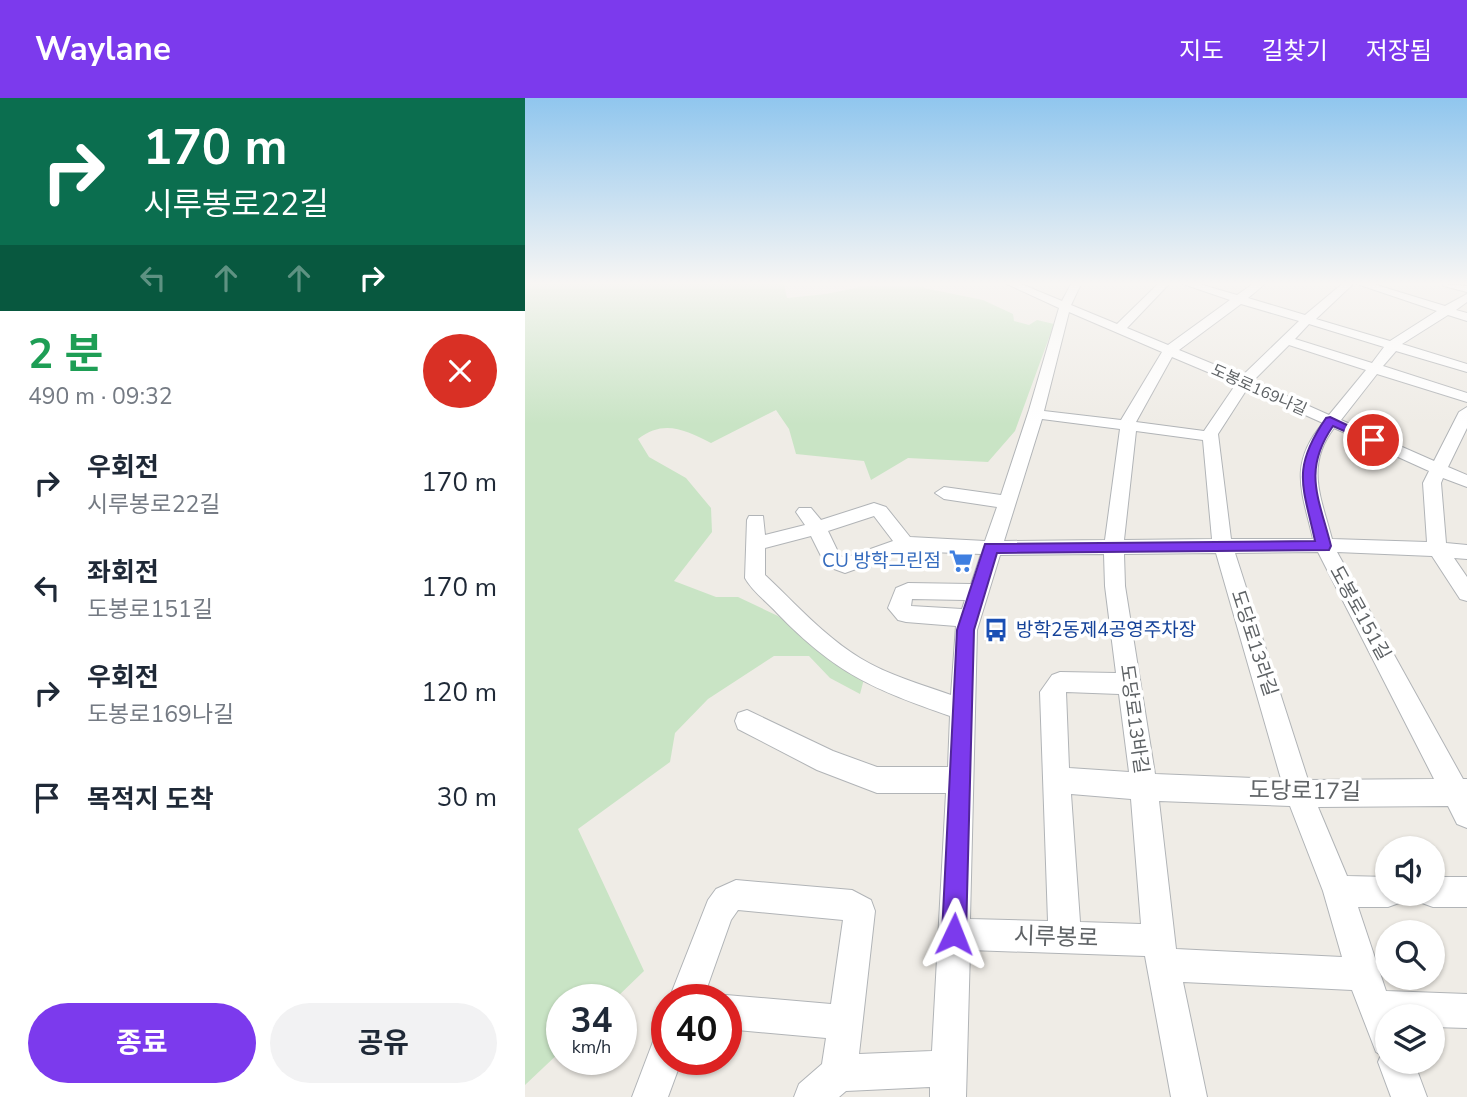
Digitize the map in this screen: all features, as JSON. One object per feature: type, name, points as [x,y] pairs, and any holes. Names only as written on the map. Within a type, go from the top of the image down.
[{"type":"street","points":[[839,1073],[949,1083],[965,630],[1035,414],[1058,331]]},
{"type":"street","name":"도봉로169나길","points":[[1123,331],[1467,482]]},
{"type":"street","points":[[1169,351],[1196,331]]},
{"type":"street","points":[[1035,414],[1210,436],[1244,382],[1296,331]]},
{"type":"street","points":[[1345,331],[1467,368]]},
{"type":"street","name":"도봉로151길","points":[[1414,331],[1394,344],[1330,421],[1317,440],[1309,460],[1307,476],[1324,546],[1463,799]]},
{"type":"street","points":[[1286,340],[1467,398]]},
{"type":"street","name":"도당로13바길","points":[[1169,351],[1128,424],[1114,546],[1115,586],[1144,787],[1160,953],[1189,1097]]},
{"type":"street","points":[[1467,412],[1432,483],[1437,549],[1467,593]]},
{"type":"street","name":"도당로13라길","points":[[1210,436],[1223,545],[1299,793],[1338,891],[1375,1005]]},
{"type":"street","points":[[944,493],[1006,502]]},
{"type":"street","points":[[755,544],[817,528],[874,509],[880,510],[905,544]]},
{"type":"street","points":[[805,512],[817,528],[833,561],[845,566],[905,544],[991,548],[1324,546],[1467,552]]},
{"type":"street","points":[[756,520],[755,578],[815,636],[850,664],[876,678],[962,709]]},
{"type":"street","points":[[969,618],[916,616],[906,614],[899,608],[903,594],[908,591],[977,592]]},
{"type":"street","points":[[1065,938],[1051,703],[1055,686],[1060,682],[1130,684]]},
{"type":"street","points":[[747,720],[825,761],[877,780],[959,780]]},
{"type":"street","name":"도당로17길","points":[[1055,780],[1144,787],[1463,799]]},
{"type":"street","points":[[1338,891],[1375,892]]},
{"type":"street","points":[[1445,892],[1467,892]]},
{"type":"street","points":[[692,984],[719,911],[727,900],[736,895],[852,905],[860,911],[839,1073],[812,1097]]},
{"type":"street","name":"시루봉로","points":[[954,934],[1065,938],[1160,953],[1363,974]]},
{"type":"street","points":[[1445,1011],[1467,1012]]},
{"type":"street","points":[[742,1013],[845,1022]]},
{"type":"street","points":[[1400,1074],[1409,1097]]},
{"type":"street","points":[[650,1097],[658,1075]]},
{"type":"green space","points":[[525,331],[1052,331],[1015,431],[988,462],[908,458],[871,480],[864,461],[796,454],[789,429],[776,410],[711,443],[683,431],[666,428],[657,429],[638,439],[649,457],[686,478],[711,508],[712,532],[674,581],[716,597],[738,597],[778,616],[864,679],[860,694],[830,678],[809,656],[774,656],[708,699],[675,733],[670,762],[578,829],[644,971],[631,984],[546,984],[546,1065],[525,1085]]},
{"type":"place","name":"CU 방학그린점","points":[[961,561]]},
{"type":"place","name":"방학2동제4공영주차장","points":[[996,630]]},
{"type":"route","points":[[954,934],[965,630],[991,548],[1324,546],[1307,476],[1309,460],[1317,440],[1330,421],[1373,440]]}]
